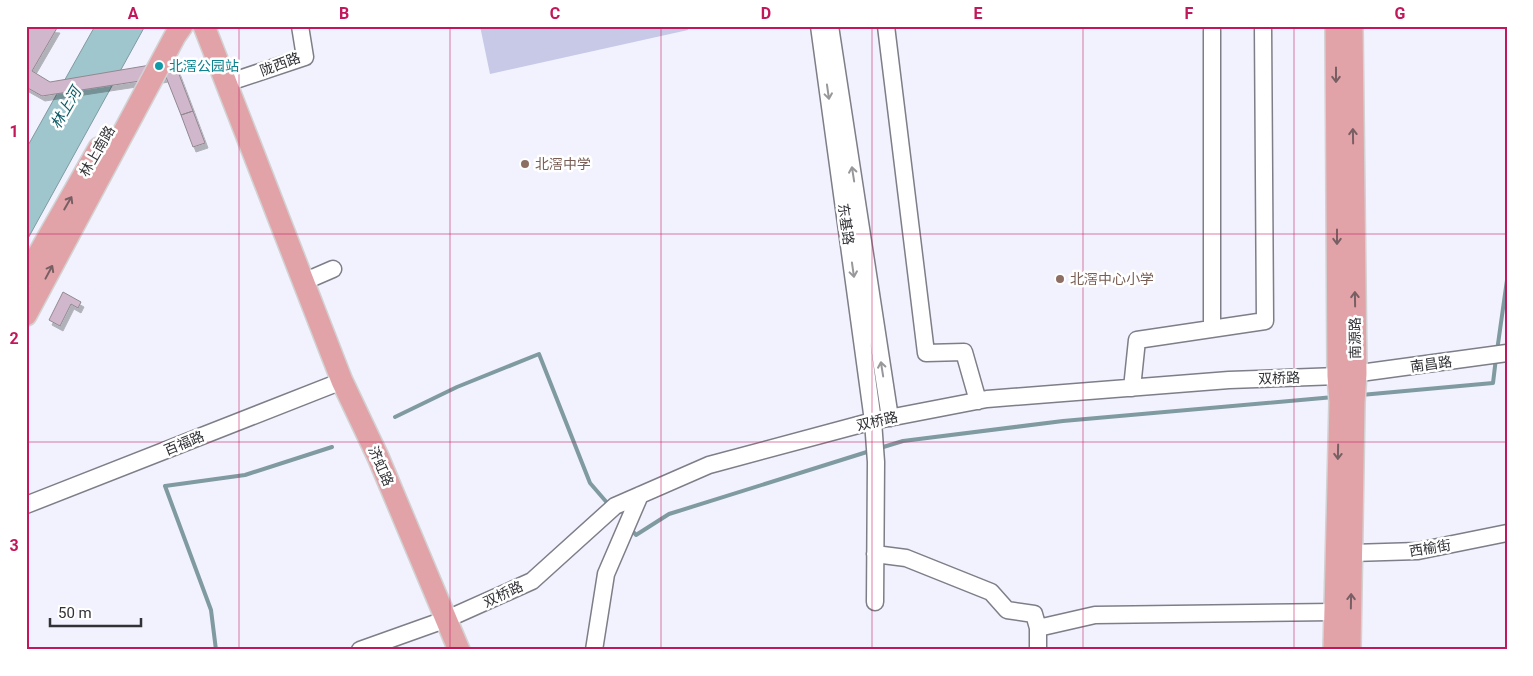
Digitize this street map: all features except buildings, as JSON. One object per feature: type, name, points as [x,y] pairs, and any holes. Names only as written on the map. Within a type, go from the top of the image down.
[{"type":"main road","name":"林上南路","points":[[26,276],[168,26]]},
{"type":"main road","points":[[26,315],[182,26]]},
{"type":"main road","name":"济虹路","points":[[193,26],[208,58],[295,277],[303,282]]},
{"type":"main road","name":"济虹路","points":[[204,26],[210,46],[227,83],[342,381],[378,457],[459,650]]},
{"type":"main road","name":"南源路","points":[[1336,26],[1347,375],[1354,402],[1350,650]]},
{"type":"main road","name":"南源路","points":[[1334,650],[1339,412],[1347,375],[1352,26]]},
{"type":"street","name":"陇西路","points":[[227,83],[306,57],[300,26]]},
{"type":"street","name":"东基路","points":[[819,26],[873,421],[876,462],[875,602]]},
{"type":"street","name":"东基路","points":[[830,26],[890,418]]},
{"type":"street","points":[[886,26],[926,353],[964,352],[978,401]]},
{"type":"street","points":[[1212,26],[1212,329]]},
{"type":"street","points":[[1132,388],[1137,340],[1265,321],[1263,26]]},
{"type":"street","points":[[303,282],[333,269]]},
{"type":"street","name":"南昌路","points":[[1347,375],[1507,353]]},
{"type":"street","name":"双桥路","points":[[360,650],[447,620],[532,580],[615,506],[709,465],[873,421],[978,401],[1228,380],[1347,375]]},
{"type":"street","name":"百福路","points":[[26,506],[342,381]]},
{"type":"street","points":[[594,650],[606,574],[640,495]]},
{"type":"street","name":"西榆街","points":[[1352,553],[1418,551],[1507,533]]},
{"type":"street","points":[[875,554],[906,558],[991,592],[1008,610],[1034,614],[1038,628],[1038,650]]},
{"type":"street","points":[[1038,628],[1095,615],[1335,612]]},
{"type":"shaded area","points":[[480,26],[687,26],[688,30],[490,74]]},
{"type":"water","name":"林上河","points":[[95,26],[145,26],[26,242],[26,149]]},
{"type":"waterway","points":[[1497,351],[1507,280]]},
{"type":"waterway","points":[[395,417],[457,387],[539,354],[590,483],[609,505]]},
{"type":"waterway","points":[[1361,395],[1493,383],[1496,358]]},
{"type":"waterway","points":[[880,448],[903,441],[1063,421],[1334,397]]},
{"type":"waterway","points":[[216,650],[211,610],[165,486],[245,475],[332,447]]},
{"type":"waterway","points":[[631,529],[636,535],[669,514],[870,451]]},
{"type":"place","name":"北滘公园站","points":[[159,66]]},
{"type":"place","name":"北滘中学","points":[[525,164]]},
{"type":"place","name":"北滘中心小学","points":[[1060,279]]}]
